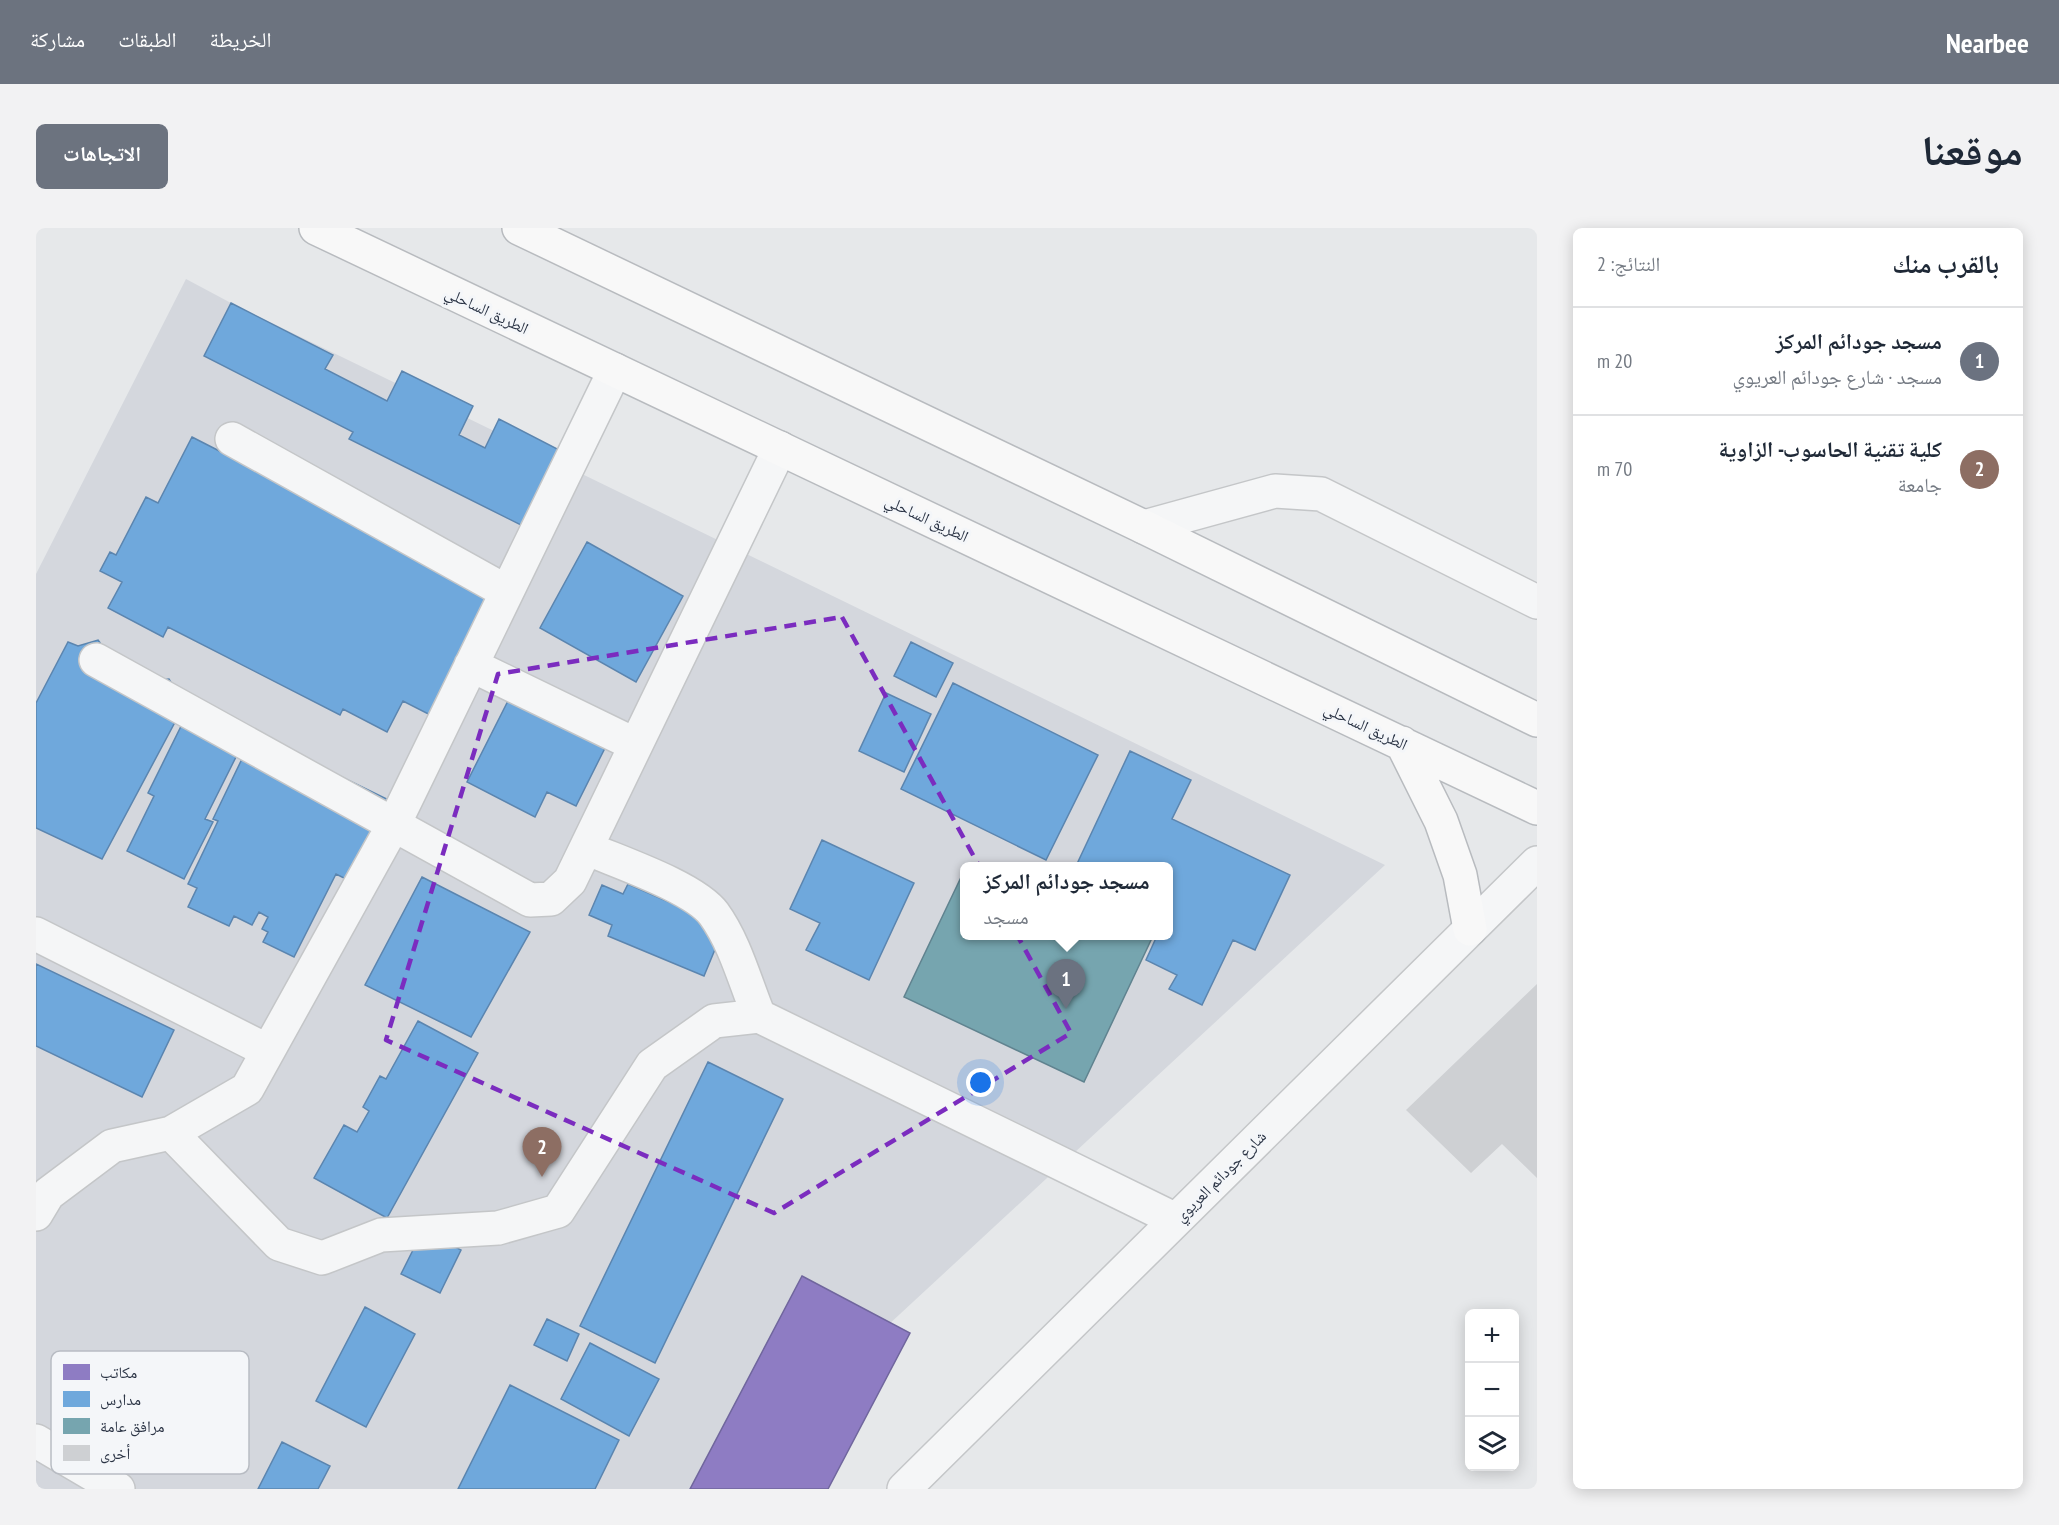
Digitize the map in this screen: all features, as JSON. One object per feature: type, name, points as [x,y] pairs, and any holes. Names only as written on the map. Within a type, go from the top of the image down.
[{"type":"highway","name":"الطريق الساحلي","points":[[316,228],[1537,808]]},
{"type":"highway","points":[[519,228],[1144,527],[1537,720]]},
{"type":"highway","points":[[1402,743],[1441,821],[1460,875],[1470,929]]},
{"type":"street","points":[[36,1214],[48,1194],[112,1146],[171,1133],[247,1089],[394,824],[615,370]]},
{"type":"street","points":[[232,439],[507,592]]},
{"type":"street","points":[[96,660],[530,900],[551,899],[570,881],[780,448]]},
{"type":"street","points":[[1144,527],[1275,491],[1321,494],[1537,602]]},
{"type":"street","points":[[471,665],[636,745]]},
{"type":"street","points":[[586,848],[689,893],[713,912],[731,945],[759,1016]]},
{"type":"street","name":"شارع جودائم العريوي","points":[[904,1489],[1537,863]]},
{"type":"street","points":[[36,934],[268,1051]]},
{"type":"street","points":[[171,1133],[279,1244],[322,1258],[381,1235],[498,1228],[558,1211],[652,1065],[714,1021],[759,1016],[1176,1220]]},
{"type":"street","points":[[36,1441],[51,1450]]},
{"type":"street","points":[[92,1474],[118,1489]]},
{"type":"highlighted area","points":[[842,617],[1071,1033],[774,1213],[386,1040],[498,674]]},
{"type":"shaded area","points":[[186,279],[231,303],[1385,865],[711,1489],[36,1489],[36,574]]},
{"type":"building: مكاتب","points":[[802,1276],[910,1333],[828,1489],[690,1489]]},
{"type":"building: مدارس","points":[[231,303],[333,355],[325,369],[387,401],[402,371],[473,406],[459,435],[485,448],[499,419],[567,454],[529,529],[349,439],[353,432],[204,356]]},
{"type":"building: مدارس","points":[[192,437],[235,459],[502,572],[446,723],[403,701],[387,732],[343,709],[340,715],[168,627],[163,637],[108,608],[122,582],[100,571],[110,552],[116,555],[146,497],[158,503]]},
{"type":"building: مدارس","points":[[587,542],[683,596],[636,682],[540,628]]},
{"type":"building: مدارس","points":[[98,640],[115,663],[152,681],[169,679],[177,692],[189,696],[102,859],[36,828],[36,703],[68,642],[78,646]]},
{"type":"building: مدارس","points":[[911,642],[953,663],[936,697],[894,676]]},
{"type":"building: مدارس","points":[[517,683],[613,732],[576,806],[547,792],[535,817],[467,782]]},
{"type":"building: مدارس","points":[[953,683],[1098,755],[1046,860],[901,789]]},
{"type":"building: مدارس","points":[[886,693],[931,714],[904,772],[859,751]]},
{"type":"building: مدارس","points":[[194,700],[250,729],[205,819],[213,822],[184,879],[127,851],[154,796],[148,793]]},
{"type":"building: مدارس","points":[[254,734],[397,804],[358,885],[336,874],[294,957],[263,942],[268,932],[262,929],[268,917],[259,912],[252,925],[234,916],[229,926],[188,907],[197,888],[188,884],[218,821],[213,819]]},
{"type":"building: مدارس","points":[[1130,751],[1191,780],[1172,819],[1290,875],[1255,950],[1233,940],[1202,1005],[1169,989],[1177,975],[1146,960],[1155,940],[1173,940],[1173,862],[1078,862]]},
{"type":"building: مدارس","points":[[822,840],[914,883],[869,980],[806,950],[820,923],[790,909]]},
{"type":"building: مدارس","points":[[422,877],[530,932],[471,1037],[365,985]]},
{"type":"building: مدارس","points":[[628,884],[694,913],[723,930],[704,976],[608,936],[612,925],[589,915],[602,885],[623,894]]},
{"type":"building: مدارس","points":[[36,964],[174,1030],[142,1097],[36,1046]]},
{"type":"building: مدارس","points":[[418,1021],[478,1053],[387,1218],[314,1178],[344,1125],[357,1132],[369,1111],[363,1107],[380,1076],[386,1079]]},
{"type":"building: مدارس","points":[[708,1062],[783,1099],[655,1363],[580,1326]]},
{"type":"building: مدارس","points":[[423,1230],[461,1250],[440,1293],[401,1274]]},
{"type":"building: مدارس","points":[[365,1307],[415,1334],[366,1427],[316,1401]]},
{"type":"building: مدارس","points":[[547,1319],[579,1334],[567,1361],[534,1345]]},
{"type":"building: مدارس","points":[[590,1343],[659,1379],[629,1436],[561,1399]]},
{"type":"building: مدارس","points":[[510,1385],[619,1440],[595,1489],[458,1489]]},
{"type":"building: مدارس","points":[[282,1442],[330,1466],[318,1489],[258,1489]]},
{"type":"building: مرافق عامة","points":[[960,879],[960,940],[1151,940],[1084,1082],[904,997]]},
{"type":"building: أخرى","points":[[1537,984],[1537,1178],[1502,1144],[1471,1173],[1406,1110]]},
{"type":"place","name":"مسجد جودائم المركز","points":[[1066,1009]]},
{"type":"place","name":"كلية تقنية الحاسوب- الزاوية","points":[[542,1177]]}]
